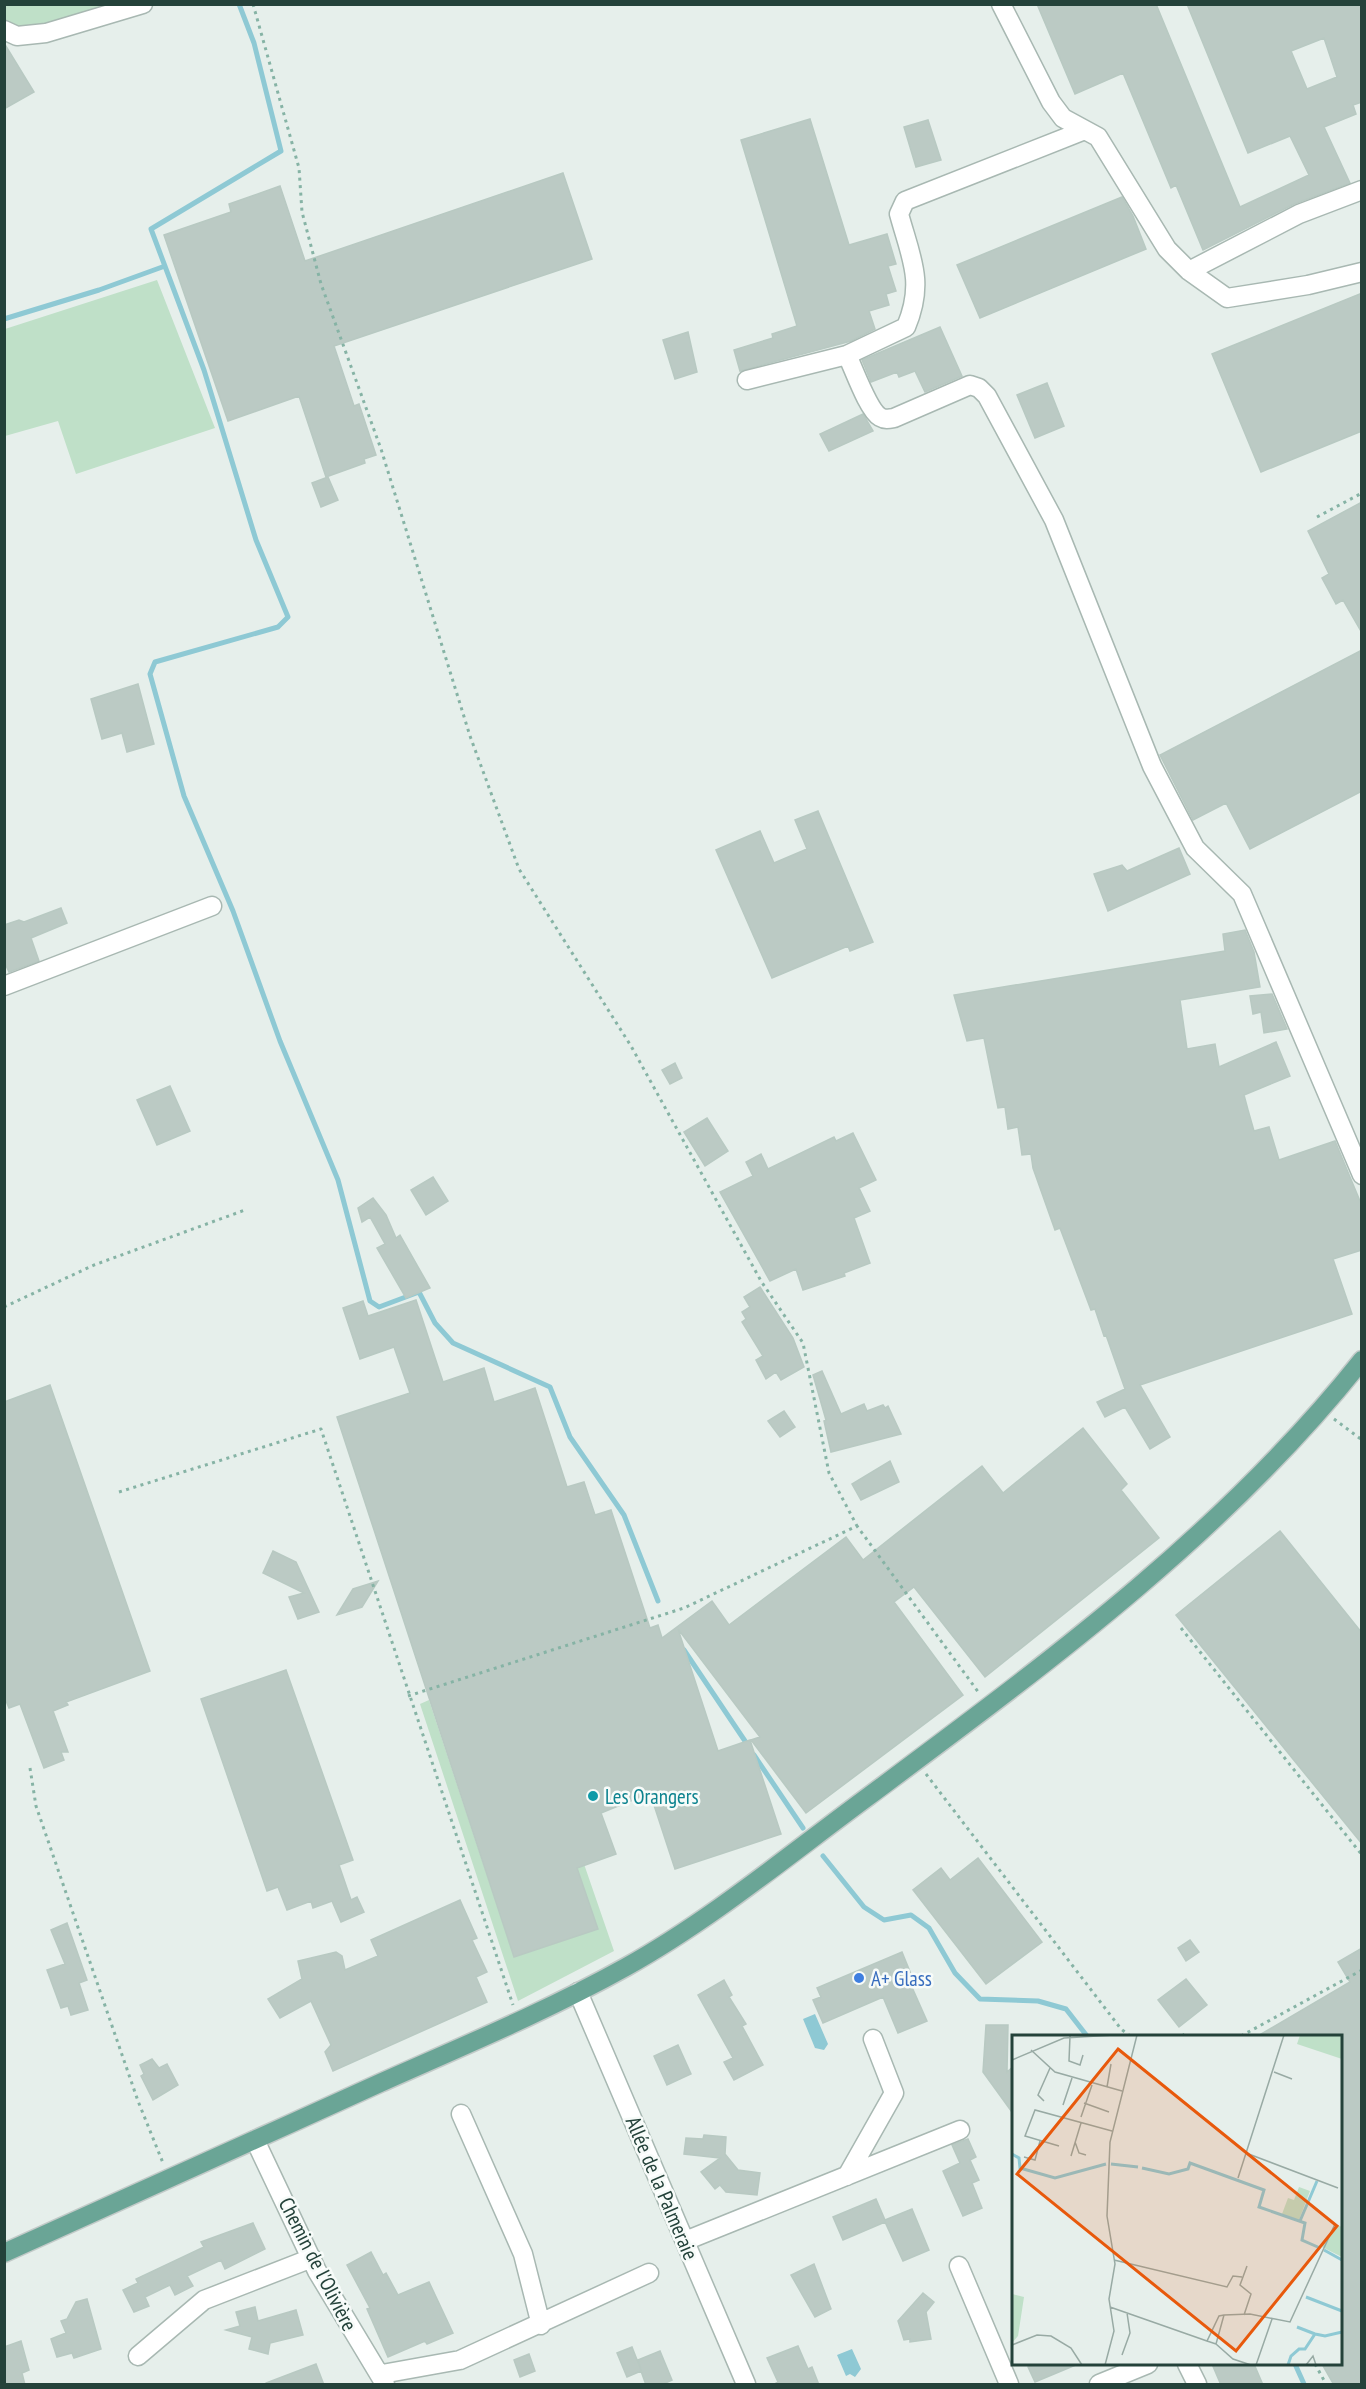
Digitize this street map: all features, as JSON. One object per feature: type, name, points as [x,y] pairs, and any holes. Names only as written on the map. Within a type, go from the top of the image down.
[{"type":"main road","points":[[4,2253],[519,2021],[658,1949],[989,1706],[1115,1608],[1202,1532],[1321,1409],[1362,1360]]},
{"type":"street","points":[[4,30],[17,36],[45,33],[143,4]]},
{"type":"street","points":[[1001,4],[1051,102],[1063,118],[1098,137],[1167,249],[1189,271],[1227,298],[1308,285],[1362,272]]},
{"type":"street","points":[[747,380],[847,355],[906,327],[915,304],[917,278],[899,214],[905,201],[1085,130]]},
{"type":"street","points":[[1189,271],[1299,214],[1362,190]]},
{"type":"street","points":[[847,355],[877,416],[885,419],[894,418],[970,385],[979,388],[987,396],[1054,520],[1152,766],[1195,848],[1242,894],[1362,1175]]},
{"type":"street","points":[[4,987],[212,906]]},
{"type":"street","name":"Allée de la Palmeraie","points":[[578,1992],[747,2385]]},
{"type":"street","points":[[846,2176],[894,2093],[873,2039]]},
{"type":"street","points":[[461,2114],[524,2254],[541,2325]]},
{"type":"street","points":[[685,2241],[960,2130]]},
{"type":"street","name":"Chemin de l'Olivière","points":[[255,2140],[312,2258],[364,2351],[384,2379]]},
{"type":"street","points":[[138,2356],[204,2300],[312,2258]]},
{"type":"street","points":[[959,2266],[1009,2385]]},
{"type":"street","points":[[384,2379],[460,2360],[541,2325],[650,2273]]},
{"type":"street","points":[[1099,2385],[1146,2365]]},
{"type":"street","points":[[1187,2365],[1197,2385]]},
{"type":"path","points":[[254,4],[299,168],[302,212],[321,284],[381,449],[470,736],[519,869],[631,1046],[761,1281],[803,1343],[829,1473],[857,1526],[989,1706]]},
{"type":"path","points":[[1317,517],[1362,493]]},
{"type":"path","points":[[4,1307],[94,1265],[245,1210]]},
{"type":"path","points":[[1321,1409],[1362,1440]]},
{"type":"path","points":[[119,1492],[321,1429],[408,1696],[519,2021]]},
{"type":"path","points":[[408,1696],[684,1608],[857,1526]]},
{"type":"path","points":[[1181,1628],[1362,1855]]},
{"type":"path","points":[[915,1761],[1127,2035]]},
{"type":"path","points":[[30,1768],[36,1806],[138,2101],[169,2178]]},
{"type":"path","points":[[1245,2035],[1362,1970]]},
{"type":"path","points":[[1184,2035],[1188,2032]]},
{"type":"path","points":[[1316,2365],[1326,2385]]},
{"type":"green space","points":[[5,5],[143,5],[46,33],[5,30]]},
{"type":"green space","points":[[157,280],[215,428],[76,474],[58,421],[5,436],[5,329]]},
{"type":"green space","points":[[429,1700],[514,1957],[598,1929],[566,1838],[574,1835],[614,1951],[518,2001],[420,1704]]},
{"type":"water","points":[[815,2014],[828,2044],[824,2050],[815,2048],[803,2019]]},
{"type":"water","points":[[852,2349],[861,2369],[855,2377],[850,2374],[846,2376],[837,2355]]},
{"type":"building","points":[[1037,4],[1156,4],[1240,207],[1309,175],[1290,136],[1248,153],[1187,4],[1362,4],[1362,102],[1353,105],[1356,114],[1324,127],[1350,183],[1294,204],[1203,250],[1176,185],[1171,188],[1123,73],[1075,94]],"holes":[[[1324,38],[1337,77],[1307,89],[1291,51]]]},
{"type":"building","points":[[4,43],[34,92],[4,109]]},
{"type":"building","points":[[810,119],[849,245],[887,234],[896,264],[888,266],[896,291],[886,294],[889,305],[869,311],[875,329],[851,341],[740,371],[734,350],[773,338],[772,334],[797,326],[741,140]]},
{"type":"building","points":[[928,120],[941,160],[916,167],[904,127]]},
{"type":"building","points":[[563,173],[592,259],[334,346],[354,406],[359,404],[376,455],[364,459],[365,463],[326,477],[299,396],[228,421],[164,235],[231,212],[229,204],[280,186],[305,261]]},
{"type":"building","points":[[1122,197],[1133,216],[1146,249],[980,318],[957,265]]},
{"type":"building","points":[[1362,293],[1362,431],[1261,472],[1212,354]]},
{"type":"building","points":[[940,327],[962,376],[925,392],[915,371],[899,377],[897,372],[871,382],[862,360]]},
{"type":"building","points":[[688,332],[697,372],[675,379],[663,340]]},
{"type":"building","points":[[1047,383],[1064,426],[1035,438],[1017,395]]},
{"type":"building","points":[[863,414],[873,431],[829,451],[820,434]]},
{"type":"building","points":[[328,477],[338,500],[321,507],[312,483]]},
{"type":"building","points":[[1362,502],[1362,633],[1343,600],[1336,604],[1322,578],[1329,574],[1308,531]]},
{"type":"building","points":[[1362,650],[1362,791],[1250,849],[1226,803],[1193,820],[1160,755]]},
{"type":"building","points":[[138,684],[154,744],[127,752],[122,733],[102,739],[91,699]]},
{"type":"building","points":[[818,811],[873,942],[850,951],[848,946],[772,978],[716,850],[760,831],[774,863],[807,849],[795,820]]},
{"type":"building","points":[[1179,848],[1190,874],[1108,911],[1094,874],[1122,865],[1127,871]]},
{"type":"building","points":[[61,908],[67,923],[31,938],[39,961],[9,972],[4,961],[4,925],[19,920],[24,922]]},
{"type":"building","points":[[1245,930],[1254,952],[1260,987],[1180,1000],[1187,1049],[1215,1044],[1219,1067],[1276,1042],[1290,1076],[1244,1095],[1248,1110],[1254,1131],[1269,1127],[1279,1160],[1335,1141],[1362,1206],[1362,1250],[1333,1259],[1352,1314],[1140,1385],[1170,1437],[1150,1449],[1125,1407],[1105,1417],[1097,1402],[1125,1389],[1106,1335],[1104,1336],[1095,1309],[1091,1310],[1060,1228],[1055,1230],[1033,1168],[1031,1154],[1022,1155],[1018,1127],[1008,1129],[1005,1107],[998,1108],[984,1038],[967,1041],[954,995],[1225,951],[1223,934]]},
{"type":"building","points":[[1272,994],[1287,1029],[1264,1033],[1261,1012],[1253,1014],[1250,996]]},
{"type":"building","points":[[675,1063],[682,1078],[670,1084],[662,1070]]},
{"type":"building","points":[[170,1086],[190,1131],[157,1145],[137,1100]]},
{"type":"building","points":[[707,1118],[728,1151],[705,1166],[684,1132]]},
{"type":"building","points":[[853,1133],[876,1180],[859,1188],[870,1211],[854,1218],[870,1263],[844,1273],[845,1276],[803,1290],[796,1269],[770,1281],[720,1192],[753,1176],[746,1162],[761,1154],[768,1169],[834,1137],[836,1141]]},
{"type":"building","points":[[433,1177],[448,1201],[426,1215],[411,1190]]},
{"type":"building","points":[[373,1198],[386,1215],[396,1238],[400,1235],[430,1288],[406,1298],[377,1248],[385,1244],[370,1217],[362,1222],[358,1208]]},
{"type":"building","points":[[760,1287],[793,1338],[804,1367],[781,1380],[776,1372],[766,1379],[756,1360],[763,1356],[742,1322],[746,1319],[742,1312],[750,1307],[744,1297]]},
{"type":"building","points":[[416,1300],[443,1382],[484,1368],[494,1402],[535,1388],[567,1487],[584,1482],[595,1515],[611,1510],[650,1628],[658,1625],[662,1638],[712,1601],[729,1625],[846,1537],[863,1560],[982,1466],[1003,1493],[1083,1428],[1127,1484],[1121,1490],[1159,1538],[985,1677],[914,1587],[894,1602],[963,1695],[806,1813],[751,1740],[760,1737],[678,1629],[718,1751],[750,1740],[781,1834],[675,1869],[650,1793],[601,1813],[616,1854],[577,1868],[598,1929],[514,1957],[337,1417],[410,1393],[394,1347],[360,1359],[343,1308],[363,1301],[368,1316]]},
{"type":"building","points":[[822,1371],[841,1414],[864,1404],[867,1411],[883,1405],[885,1408],[888,1406],[901,1434],[831,1452],[824,1421],[826,1420],[813,1375]]},
{"type":"building","points":[[50,1385],[150,1671],[66,1702],[68,1705],[53,1711],[68,1752],[61,1752],[64,1760],[44,1768],[20,1704],[9,1708],[4,1696],[4,1402]]},
{"type":"building","points":[[784,1411],[795,1427],[780,1437],[768,1421]]},
{"type":"building","points":[[890,1461],[899,1482],[861,1500],[852,1484]]},
{"type":"building","points":[[1280,1531],[1362,1633],[1362,1844],[1176,1615]]},
{"type":"building","points":[[273,1551],[296,1562],[319,1612],[298,1619],[289,1597],[304,1593],[263,1573]]},
{"type":"building","points":[[378,1581],[362,1607],[337,1615],[353,1589]]},
{"type":"building","points":[[286,1670],[353,1860],[339,1865],[351,1900],[357,1897],[364,1912],[341,1922],[332,1901],[313,1908],[311,1901],[287,1910],[278,1887],[267,1891],[201,1699]]},
{"type":"building","points":[[978,1858],[1042,1942],[986,1984],[913,1890],[941,1868],[950,1880]]},
{"type":"building","points":[[460,1900],[477,1938],[472,1940],[487,1972],[476,1977],[487,2002],[333,2071],[325,2052],[331,2045],[311,2001],[280,2018],[268,1999],[302,1979],[298,1961],[336,1952],[342,1956],[345,1970],[378,1956],[371,1940]]},
{"type":"building","points":[[67,1923],[87,1980],[79,1983],[88,2010],[71,2015],[68,2006],[61,2008],[47,1970],[65,1964],[51,1930]]},
{"type":"building","points":[[1190,1940],[1199,1952],[1186,1961],[1178,1948]]},
{"type":"building","points":[[1362,1948],[1362,2385],[1334,2385],[1323,2365],[1342,2365],[1342,2035],[1259,2035],[1350,1982],[1338,1962]]},
{"type":"building","points":[[902,1952],[915,1984],[911,1985],[927,2021],[898,2033],[883,1997],[823,2023],[813,2000],[821,1997],[817,1988]]},
{"type":"building","points":[[1186,1979],[1207,2005],[1179,2027],[1158,2000]]},
{"type":"building","points":[[724,1980],[732,1995],[729,1997],[746,2024],[742,2026],[763,2065],[734,2080],[724,2062],[733,2058],[698,1995]]},
{"type":"building","points":[[986,2025],[1008,2025],[1007,2072],[1012,2068],[1012,2112],[983,2072]]},
{"type":"building","points":[[678,2045],[691,2074],[667,2085],[654,2056]]},
{"type":"building","points":[[152,2059],[159,2068],[167,2064],[178,2085],[153,2100],[141,2076],[144,2074],[140,2065]]},
{"type":"building","points":[[704,2135],[726,2137],[725,2154],[738,2170],[760,2173],[757,2195],[726,2192],[720,2185],[715,2189],[701,2172],[720,2158],[684,2154],[686,2138],[703,2139]]},
{"type":"building","points":[[968,2139],[976,2157],[970,2160],[979,2180],[972,2183],[982,2208],[963,2216],[943,2171],[960,2163],[952,2145]]},
{"type":"building","points":[[876,2199],[885,2220],[912,2209],[929,2250],[903,2261],[885,2222],[843,2240],[833,2217]]},
{"type":"building","points":[[253,2223],[265,2249],[225,2269],[221,2260],[187,2276],[193,2286],[175,2295],[170,2285],[145,2297],[149,2306],[134,2312],[123,2290],[138,2283],[136,2279],[204,2247],[201,2242]]},
{"type":"building","points":[[371,2252],[383,2275],[386,2273],[398,2295],[429,2282],[453,2333],[427,2344],[425,2341],[388,2357],[367,2309],[370,2308],[347,2265]]},
{"type":"building","points":[[814,2264],[831,2309],[815,2317],[791,2275]]},
{"type":"building","points":[[923,2293],[934,2302],[926,2312],[931,2339],[910,2342],[910,2339],[904,2340],[898,2321]]},
{"type":"building","points":[[87,2299],[101,2349],[74,2358],[72,2353],[57,2357],[51,2339],[66,2333],[61,2321],[67,2319],[76,2302]]},
{"type":"building","points":[[255,2307],[258,2321],[296,2310],[303,2335],[270,2343],[268,2354],[249,2349],[252,2337],[226,2330],[240,2326],[236,2312]]},
{"type":"building","points":[[21,2341],[29,2370],[22,2373],[25,2385],[4,2385],[4,2347]]},
{"type":"building","points":[[798,2346],[808,2369],[812,2367],[819,2385],[773,2385],[778,2382],[767,2358]]},
{"type":"building","points":[[632,2347],[641,2370],[638,2360],[660,2351],[672,2380],[661,2385],[646,2385],[641,2371],[627,2377],[617,2353]]},
{"type":"building","points":[[529,2354],[535,2371],[520,2377],[514,2360]]},
{"type":"building","points":[[316,2364],[324,2385],[266,2385],[266,2383]]},
{"type":"building","points":[[1033,2365],[1076,2365],[1035,2382],[1028,2367]]},
{"type":"building","points":[[1212,2365],[1254,2365],[1263,2385],[1221,2385]]},
{"type":"waterway","points":[[239,4],[254,43],[281,151],[151,229],[204,370],[256,540],[288,617],[278,627],[155,662],[150,674],[184,796],[233,911],[280,1041],[338,1180],[370,1301],[379,1307],[419,1292],[435,1323],[453,1343],[550,1387],[570,1437],[624,1515],[658,1601]]},
{"type":"waterway","points":[[4,319],[99,290],[165,266]]},
{"type":"waterway","points":[[684,1650],[749,1747]]},
{"type":"waterway","points":[[754,1755],[803,1828]]},
{"type":"waterway","points":[[823,1856],[864,1907],[884,1920],[911,1915],[929,1928],[955,1973],[980,1999],[1038,2001],[1066,2009],[1086,2035]]},
{"type":"waterway","points":[[1295,2365],[1304,2384]]},
{"type":"place","name":"Les Orangers","points":[[593,1796]]},
{"type":"place","name":"A+ Glass","points":[[859,1978]]}]
